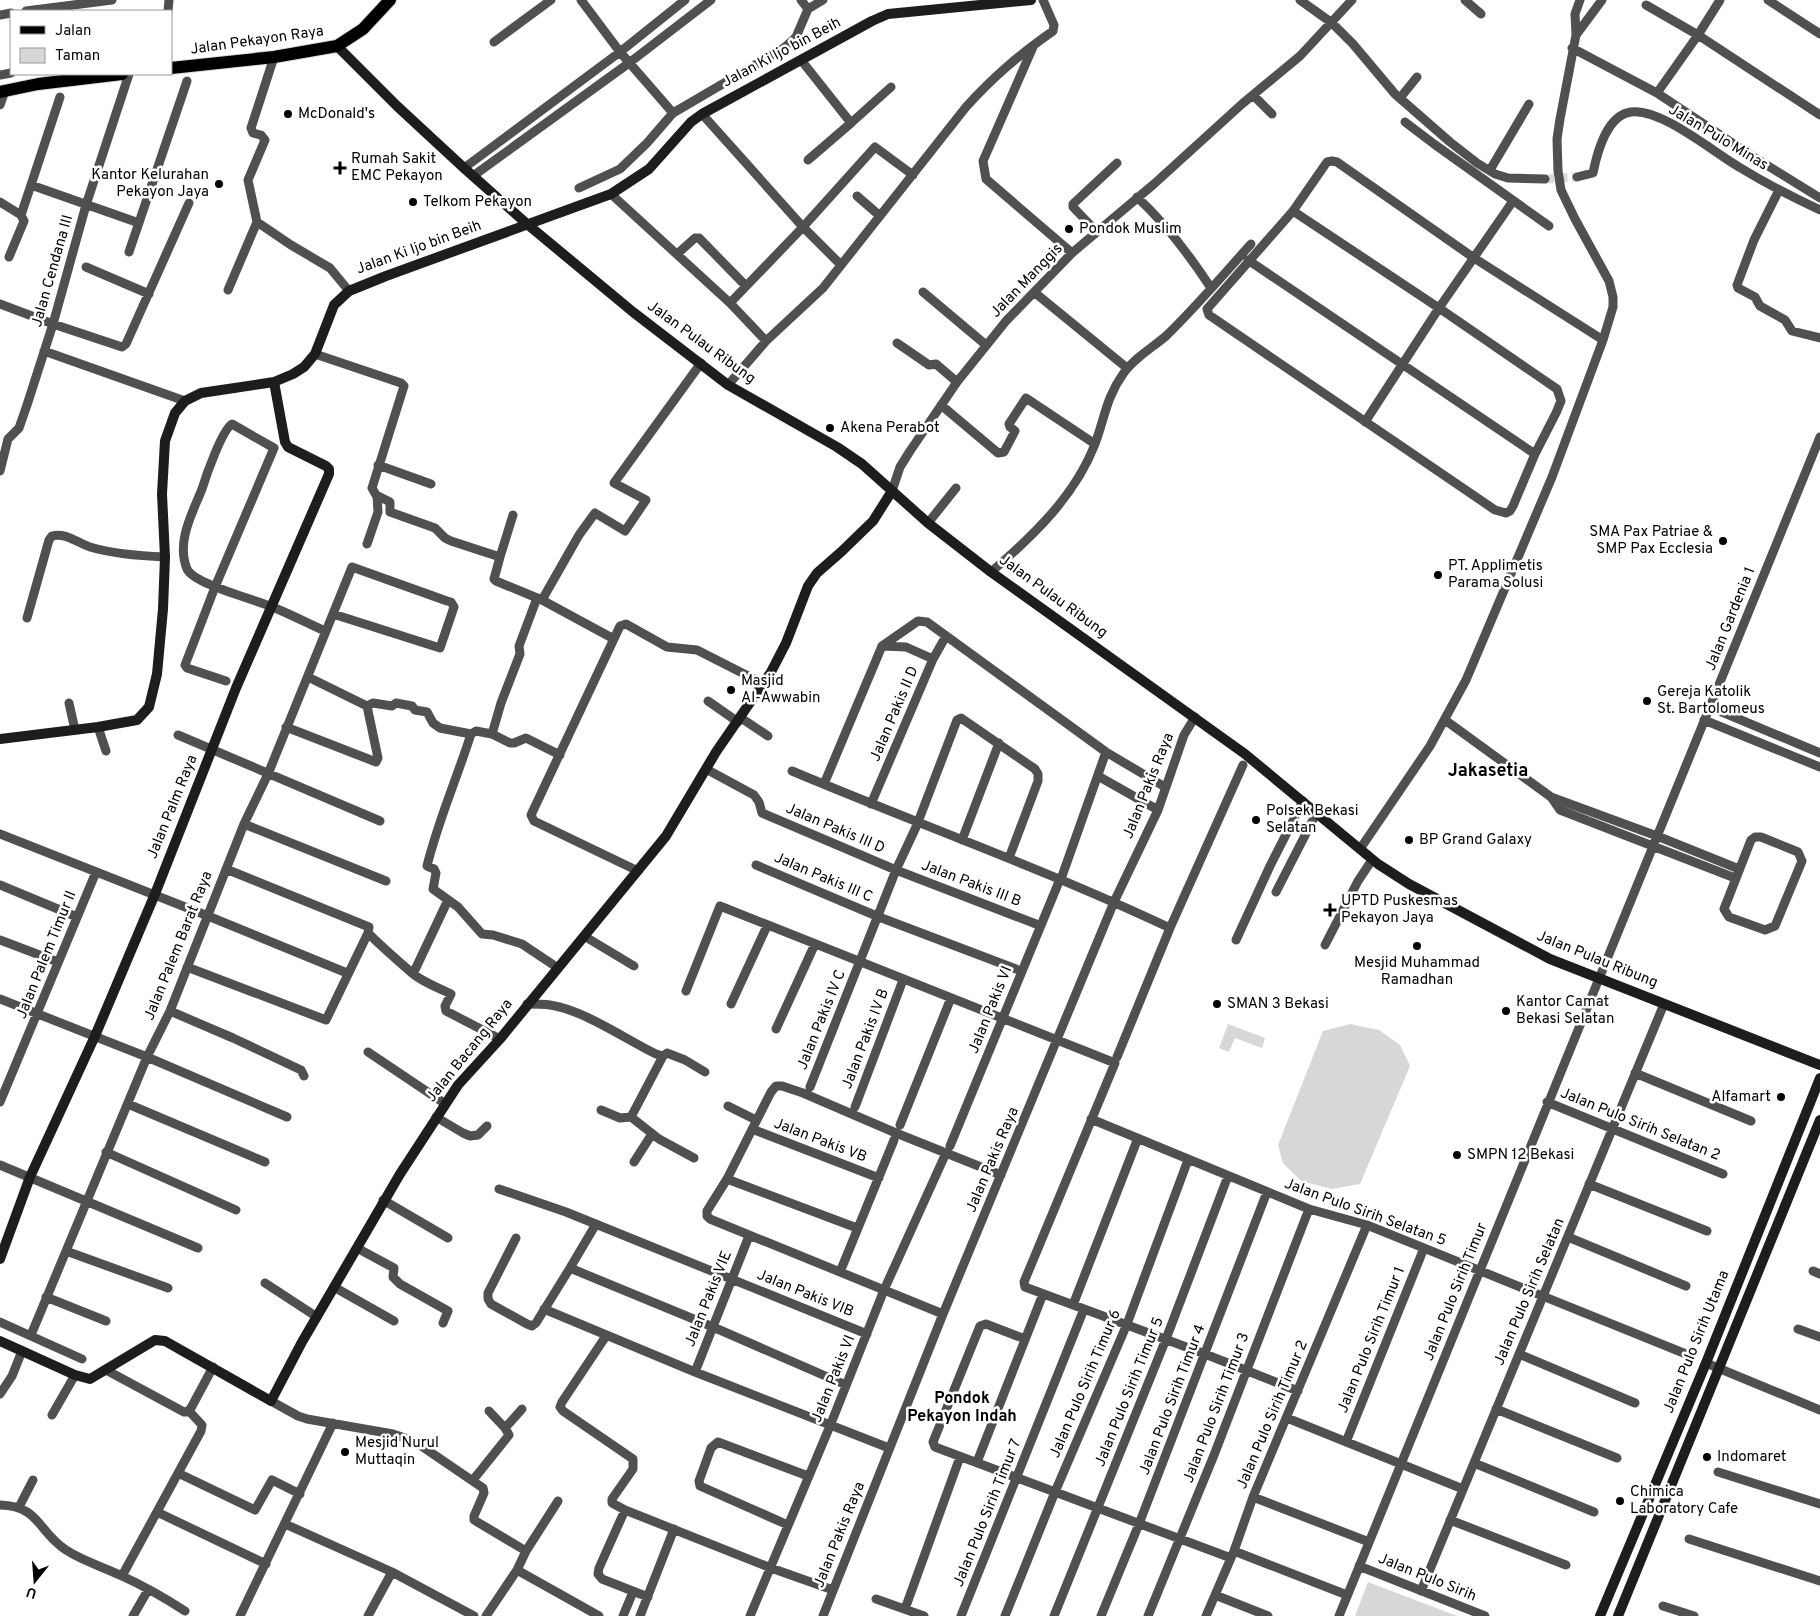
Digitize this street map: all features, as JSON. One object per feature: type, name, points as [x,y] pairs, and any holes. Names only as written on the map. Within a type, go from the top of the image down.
[{"type":"main road","name":"Jalan Pekayon Raya","points":[[172,68],[274,57],[337,46],[363,29],[390,0]]},
{"type":"main road","points":[[2,91],[38,84],[114,75]]},
{"type":"street","points":[[34,10],[112,0]]},
{"type":"street","points":[[494,42],[551,0]]},
{"type":"street","points":[[581,0],[620,52],[673,113]]},
{"type":"street","points":[[473,176],[629,63],[711,0]]},
{"type":"street","points":[[801,0],[808,9]]},
{"type":"street","points":[[579,188],[620,169],[673,113],[784,48],[796,37],[808,9],[823,0]]},
{"type":"street","name":"Jalan Ki Ijo bin Beih","points":[[184,401],[201,393],[274,382],[299,370],[315,354],[334,305],[349,291],[611,194],[649,169],[691,122],[702,114],[888,14],[1031,0]]},
{"type":"street","points":[[728,385],[766,341],[823,288],[983,88],[1014,59],[1053,31],[1054,29],[1043,0]]},
{"type":"street","points":[[1300,0],[1332,23],[1353,44],[1383,81],[1450,142],[1490,170],[1508,178],[1545,179]]},
{"type":"street","name":"Jalan Manggis","points":[[892,491],[900,468],[941,405],[1006,321],[1072,254],[1154,184],[1211,131],[1300,56],[1352,0]]},
{"type":"street","points":[[1465,0],[1481,14]]},
{"type":"street","points":[[1576,35],[1575,14],[1580,0]]},
{"type":"street","points":[[1360,849],[1446,720],[1466,680],[1552,477],[1603,340],[1613,307],[1613,297],[1609,281],[1561,190],[1558,171],[1557,139],[1572,48],[1576,35],[1602,0]]},
{"type":"street","points":[[1657,93],[1720,0]]},
{"type":"street","points":[[1768,0],[1820,34]]},
{"type":"street","points":[[464,168],[620,52],[680,1]]},
{"type":"street","points":[[1646,5],[1698,35],[1820,115]]},
{"type":"street","points":[[1034,45],[982,161],[983,171],[986,179],[1072,254]]},
{"type":"street","name":"Jalan Pulau Ribung","points":[[337,46],[407,116],[464,168],[527,224],[633,312],[728,385],[837,447],[862,464],[928,523],[991,572],[1196,717],[1245,754],[1303,800],[1372,860],[1408,884],[1550,959],[1820,1065]]},
{"type":"street","points":[[1572,48],[1657,93],[1752,156],[1820,198]]},
{"type":"street","points":[[228,290],[257,222],[248,180],[265,140],[261,135],[253,133],[251,128],[274,57]]},
{"type":"street","points":[[800,60],[851,123]]},
{"type":"street","name":"Jalan Cendana III","points":[[0,471],[8,439],[20,427],[53,324],[86,205],[129,75]]},
{"type":"street","points":[[1400,98],[1417,77]]},
{"type":"street","points":[[129,252],[187,81]]},
{"type":"street","points":[[808,160],[891,87]]},
{"type":"street","points":[[0,105],[2,91]]},
{"type":"street","points":[[1253,95],[1272,114]]},
{"type":"street","points":[[21,215],[60,96]]},
{"type":"street","points":[[1490,170],[1529,104]]},
{"type":"street","name":"Jalan Pulo Minas","points":[[1577,177],[1593,173],[1600,144],[1619,116],[1630,112],[1645,112],[1693,136],[1732,163],[1779,190],[1820,210]]},
{"type":"street","points":[[702,114],[803,227],[841,265]]},
{"type":"street","points":[[1405,122],[1549,226]]},
{"type":"street","points":[[730,303],[876,147],[913,175]]},
{"type":"street","points":[[1293,210],[1557,390],[1560,401],[1558,407],[1535,454],[1514,506],[1506,513],[1500,513],[1207,313],[1208,307],[1293,210],[1328,162],[1334,161],[1474,258],[1603,340]]},
{"type":"street","points":[[1097,232],[1073,207],[1073,204],[1117,163]]},
{"type":"street","points":[[31,185],[139,222]]},
{"type":"street","points":[[1779,190],[1754,240],[1736,285],[1755,297],[1760,306],[1786,320],[1792,331],[1820,338]]},
{"type":"street","points":[[611,194],[730,303],[766,341]]},
{"type":"street","points":[[857,196],[880,216]]},
{"type":"street","points":[[1138,197],[1162,224],[1211,288]]},
{"type":"street","points":[[1365,422],[1439,308],[1513,201]]},
{"type":"street","points":[[0,202],[21,215],[24,221],[9,257]]},
{"type":"street","points":[[0,304],[122,348],[126,344],[189,203]]},
{"type":"street","points":[[257,222],[290,245],[330,268],[349,291]]},
{"type":"street","points":[[676,254],[695,238],[699,238],[746,286]]},
{"type":"street","points":[[991,572],[1052,514],[1067,495],[1095,444],[1106,406],[1127,368],[1165,336],[1251,244]]},
{"type":"street","points":[[1248,260],[1535,454]]},
{"type":"street","points":[[86,267],[149,294]]},
{"type":"street","points":[[923,292],[986,345]]},
{"type":"street","points":[[1034,292],[1127,368]]},
{"type":"street","points":[[897,343],[929,365],[936,364],[958,382]]},
{"type":"street","points":[[0,739],[98,727],[137,720],[149,707],[157,674],[163,609],[162,494],[165,441],[175,413],[184,401],[44,351]]},
{"type":"street","points":[[315,354],[401,383],[404,386],[372,488],[377,496],[378,512],[367,544]]},
{"type":"street","points":[[492,734],[501,703],[520,654],[521,649],[519,646],[540,599],[579,535],[595,513],[625,531],[646,500],[614,483],[701,363]]},
{"type":"street","name":"Jalan Palm Raya","points":[[0,1259],[30,1177],[95,1036],[155,894],[270,606],[329,474],[329,469],[326,466],[288,447],[285,442],[274,382]]},
{"type":"street","points":[[941,405],[998,453],[1004,452],[1014,433],[1015,431],[1010,427],[1010,424],[1026,398],[1095,444]]},
{"type":"street","points":[[226,681],[187,668],[185,665],[215,587],[274,448],[232,424],[226,429],[186,530],[183,550],[188,570],[192,575],[215,587],[270,606],[325,631]]},
{"type":"street","name":"Jalan Gardenia 1","points":[[1599,978],[1820,437]]},
{"type":"street","points":[[378,465],[431,484]]},
{"type":"street","points":[[928,523],[956,488]]},
{"type":"street","name":"Jalan Bacang Raya","points":[[271,1401],[384,1200],[444,1103],[474,1065],[500,1039],[666,836],[706,769],[764,684],[786,643],[808,586],[817,573],[842,552],[873,520],[892,491]]},
{"type":"street","points":[[377,496],[388,500],[392,514],[436,528],[445,538],[451,541],[500,557]]},
{"type":"street","points":[[513,515],[495,580],[540,599],[614,639]]},
{"type":"street","points":[[27,618],[49,540],[52,536],[67,537],[88,547],[110,552],[132,556],[164,558]]},
{"type":"street","name":"Jalan Palem Barat Raya","points":[[31,1335],[106,1152],[147,1057],[170,1010],[244,824],[268,774],[352,567],[448,601],[453,605],[454,610],[440,648],[333,614]]},
{"type":"street","points":[[824,784],[882,646],[918,622],[927,622],[1106,752],[1166,788]]},
{"type":"street","points":[[638,871],[532,819],[531,812],[620,626],[626,624],[666,647],[697,650],[764,684]]},
{"type":"street","name":"Jalan Pakis II D","points":[[871,804],[933,659],[946,636]]},
{"type":"street","points":[[882,646],[906,647],[933,659]]},
{"type":"street","points":[[308,677],[367,706]]},
{"type":"street","points":[[708,701],[768,736]]},
{"type":"street","points":[[69,703],[75,730]]},
{"type":"street","points":[[367,706],[373,703],[392,706],[396,703],[412,706],[415,710],[427,712],[433,723],[440,728],[471,734],[476,731],[492,734],[510,743],[519,742],[524,738],[531,739],[560,754]]},
{"type":"street","points":[[286,727],[376,762],[378,758],[367,706]]},
{"type":"street","points":[[1710,707],[1820,753]]},
{"type":"street","name":"Jalan Pakis Raya","points":[[822,1616],[943,1314],[1114,902],[1158,810],[1184,735],[1196,717]]},
{"type":"street","name":"Jalan Pakis IV C","points":[[810,1087],[896,870],[917,824],[957,720],[963,719],[999,743]]},
{"type":"street","points":[[1446,720],[1551,797],[1657,836],[1737,874]]},
{"type":"street","points":[[1704,720],[1820,767]]},
{"type":"street","points":[[98,727],[106,751]]},
{"type":"street","points":[[471,734],[434,837],[427,866],[434,869],[436,873],[433,889],[466,915],[482,934],[493,935],[522,944],[558,968]]},
{"type":"street","points":[[178,735],[380,821]]},
{"type":"street","points":[[962,840],[999,743],[1035,769],[1038,778],[1009,858]]},
{"type":"street","name":"Jalan Pakis VI","points":[[750,1616],[830,1426],[884,1290],[948,1150],[1003,1018],[1059,881],[1106,752]]},
{"type":"street","points":[[1117,1057],[1170,928],[1243,765]]},
{"type":"street","name":"Jalan Pakis III D","points":[[706,769],[754,795],[759,802],[762,813],[896,870]]},
{"type":"street","points":[[792,771],[917,824],[1009,858],[1059,881],[1114,902],[1170,928]]},
{"type":"street","points":[[1098,776],[1158,810]]},
{"type":"street","points":[[1551,797],[1560,810],[1653,846],[1737,874]]},
{"type":"street","points":[[1236,940],[1303,800]]},
{"type":"street","points":[[1276,892],[1317,812]]},
{"type":"street","points":[[244,824],[386,880]]},
{"type":"street","points":[[0,834],[155,894],[347,973]]},
{"type":"street","points":[[1755,837],[1761,837],[1798,852],[1802,861],[1775,926],[1765,930],[1729,917],[1724,909],[1737,874],[1751,840],[1755,837]]},
{"type":"street","points":[[1326,945],[1358,882],[1372,860]]},
{"type":"street","name":"Jalan Pakis III C","points":[[756,865],[879,916],[1016,969]]},
{"type":"street","points":[[187,967],[323,1020],[327,1018],[347,973],[368,933],[369,927],[226,869]]},
{"type":"street","name":"Jalan Pakis III B","points":[[896,870],[1036,924]]},
{"type":"street","name":"Jalan Palem Timur II","points":[[0,1102],[96,872]]},
{"type":"street","points":[[0,885],[77,917]]},
{"type":"street","points":[[413,974],[448,900]]},
{"type":"street","points":[[686,991],[720,906],[1003,1018],[1057,1042],[1115,1063],[1024,1282],[1024,1287],[1127,1324],[1298,1391]]},
{"type":"street","points":[[732,1004],[767,926]]},
{"type":"street","points":[[368,933],[413,974],[450,994],[445,1006],[446,1011],[500,1039]]},
{"type":"street","points":[[584,936],[634,966]]},
{"type":"street","points":[[0,940],[58,962]]},
{"type":"street","points":[[776,1029],[815,944]]},
{"type":"street","name":"Jalan Pulo Sirih Timur","points":[[1338,1616],[1599,978]]},
{"type":"street","name":"Jalan Pakis IV B","points":[[855,1107],[903,980]]},
{"type":"street","points":[[900,1125],[951,998]]},
{"type":"street","points":[[0,999],[147,1057],[287,1117]]},
{"type":"street","points":[[527,1004],[552,1006],[574,1013],[662,1056]]},
{"type":"street","name":"Jalan Pulo Sirih Selatan","points":[[1421,1591],[1664,1004]]},
{"type":"street","points":[[170,1010],[301,1070],[304,1076]]},
{"type":"street","points":[[368,1052],[444,1103]]},
{"type":"street","points":[[631,1117],[662,1056],[667,1053],[685,1060],[705,1072]]},
{"type":"street","points":[[1636,1073],[1751,1121]]},
{"type":"street","name":"Jalan Pulo Sirih Utama","points":[[1600,1616],[1706,1363],[1820,1078]]},
{"type":"street","points":[[943,1314],[749,1236],[707,1216],[707,1212],[727,1179],[771,1092],[776,1086],[782,1086],[948,1150],[1002,1175]]},
{"type":"street","name":"Jalan Pulo Sirih Selatan 2","points":[[1547,1102],[1723,1174]]},
{"type":"street","points":[[128,1104],[265,1162]]},
{"type":"street","name":"Jalan Pakis VB","points":[[728,1106],[754,1125],[879,1178]]},
{"type":"street","points":[[601,1110],[620,1118],[631,1117],[652,1134],[694,1158]]},
{"type":"street","points":[[1805,1114],[1820,1120]]},
{"type":"street","points":[[436,1117],[470,1136],[478,1135],[487,1126]]},
{"type":"street","name":"Jalan Pulo Sirih Selatan 5","points":[[1091,1119],[1267,1192],[1309,1208],[1367,1225],[1686,1354]]},
{"type":"street","name":"Jalan Pulo Sirih Utama","points":[[1618,1616],[1820,1120]]},
{"type":"street","points":[[634,1162],[652,1134]]},
{"type":"street","points":[[1073,1304],[1138,1138]]},
{"type":"street","points":[[840,1272],[894,1140]]},
{"type":"street","points":[[106,1152],[236,1210]]},
{"type":"street","name":"Jalan Pulo Sirih Timur 6","points":[[1005,1616],[1055,1492],[1127,1324],[1188,1160]]},
{"type":"street","points":[[0,1165],[198,1248]]},
{"type":"street","name":"Jalan Pulo Sirih Timur 5","points":[[1054,1616],[1166,1339],[1228,1176]]},
{"type":"street","points":[[727,1179],[857,1228]]},
{"type":"street","points":[[1589,1184],[1707,1231]]},
{"type":"street","name":"Jalan Pakis VIB","points":[[499,1189],[596,1224],[867,1334]]},
{"type":"street","name":"Jalan Pulo Sirih Timur 4","points":[[1101,1616],[1139,1524],[1267,1192]]},
{"type":"street","points":[[384,1200],[448,1238]]},
{"type":"street","name":"Jalan Pulo Sirih Timur 3","points":[[1148,1616],[1214,1455],[1309,1208]]},
{"type":"street","points":[[516,1238],[488,1293],[488,1299],[491,1304],[532,1326],[536,1323],[596,1224]]},
{"type":"street","name":"Jalan Pulo Sirih Timur 2","points":[[1206,1616],[1232,1555],[1253,1497],[1367,1225]]},
{"type":"street","name":"Jalan Pakis VIE","points":[[695,1372],[749,1236]]},
{"type":"street","points":[[1568,1237],[1686,1286]]},
{"type":"street","points":[[357,1248],[394,1269],[393,1278],[400,1284],[448,1311],[443,1323]]},
{"type":"street","name":"Jalan Pulo Sirih Timur 1","points":[[1346,1442],[1424,1248]]},
{"type":"street","points":[[66,1251],[168,1288]]},
{"type":"street","points":[[570,1268],[846,1385]]},
{"type":"street","points":[[265,1283],[317,1317]]},
{"type":"street","points":[[334,1287],[394,1321]]},
{"type":"street","points":[[977,1462],[1043,1294]]},
{"type":"street","points":[[46,1297],[106,1321]]},
{"type":"street","points":[[544,1309],[695,1372],[889,1448]]},
{"type":"street","name":"Jalan Pulo Sirih Timur 7","points":[[961,1616],[1084,1309]]},
{"type":"street","points":[[0,1322],[82,1359]]},
{"type":"street","points":[[1025,1338],[986,1324],[980,1326],[933,1442],[936,1448],[1017,1477],[1097,1510],[1179,1540],[1232,1555],[1347,1595]]},
{"type":"street","points":[[1798,1329],[1820,1337]]},
{"type":"street","points":[[606,1336],[560,1407],[563,1411],[633,1459],[633,1469],[612,1501],[613,1504],[771,1568],[834,1590]]},
{"type":"street","points":[[0,1341],[76,1375],[90,1379],[155,1340],[165,1341],[298,1416],[405,1438],[418,1443],[483,1488],[485,1492],[474,1520],[526,1551]]},
{"type":"street","points":[[0,1394],[12,1376],[22,1351]]},
{"type":"street","points":[[1519,1354],[1635,1403]]},
{"type":"street","points":[[1706,1363],[1820,1410]]},
{"type":"street","points":[[189,1411],[213,1367]]},
{"type":"street","points":[[106,1370],[184,1412],[189,1411]]},
{"type":"street","points":[[52,1416],[76,1375]]},
{"type":"street","points":[[505,1428],[522,1409]]},
{"type":"street","points":[[1496,1410],[1617,1458]]},
{"type":"street","points":[[122,1576],[202,1428],[189,1411]]},
{"type":"street","points":[[473,1480],[509,1436],[505,1428],[489,1411]]},
{"type":"street","points":[[1287,1418],[1463,1488]]},
{"type":"street","points":[[240,1616],[333,1423]]},
{"type":"street","points":[[788,1525],[700,1486],[699,1481],[711,1448],[718,1442],[808,1476]]},
{"type":"street","points":[[905,1608],[960,1457]]},
{"type":"street","points":[[1474,1463],[1594,1512]]},
{"type":"street","points":[[1718,1472],[1820,1504]]},
{"type":"street","points":[[178,1473],[255,1510],[272,1480],[300,1494]]},
{"type":"street","points":[[19,1507],[33,1480]]},
{"type":"street","points":[[1253,1497],[1368,1542]]},
{"type":"street","points":[[486,1616],[517,1570],[526,1551],[558,1501]]},
{"type":"street","points":[[0,1505],[19,1507],[30,1512],[49,1536],[67,1550],[122,1576],[185,1611]]},
{"type":"street","points":[[626,1510],[598,1573],[601,1578],[648,1597]]},
{"type":"street","points":[[157,1512],[266,1564]]},
{"type":"street","points":[[1450,1520],[1566,1565]]},
{"type":"street","points":[[285,1524],[392,1572],[474,1616]]},
{"type":"street","points":[[640,1616],[674,1529]]},
{"type":"street","points":[[1689,1539],[1820,1580]]},
{"type":"street","name":"Jalan Pulo Sirih","points":[[1359,1566],[1485,1616]]},
{"type":"street","points":[[517,1570],[599,1616]]},
{"type":"street","points":[[368,1616],[392,1572]]},
{"type":"street","points":[[133,1616],[148,1590]]},
{"type":"street","points":[[623,1616],[633,1592]]},
{"type":"street","points":[[1215,1595],[1268,1616]]},
{"type":"street","points":[[876,1599],[924,1616]]},
{"type":"street","points":[[1663,1606],[1694,1616]]},
{"type":"green space","points":[[1228,1024],[1265,1038],[1262,1048],[1235,1038],[1229,1052],[1219,1048]]},
{"type":"green space","points":[[1350,1024],[1379,1030],[1400,1045],[1410,1066],[1360,1184],[1332,1189],[1301,1181],[1283,1163],[1278,1145],[1323,1031]]},
{"type":"green space","points":[[1368,1582],[1457,1616],[1355,1616]]},
{"type":"tunnel","points":[[1545,179],[1577,177]]},
{"type":"place","name":"McDonald's","points":[[288,114]]},
{"type":"place","name":"Rumah Sakit EMC Pekayon","points":[[340,168]]},
{"type":"place","name":"Kantor Kelurahan Pekayon Jaya","points":[[219,184]]},
{"type":"place","name":"Telkom Pekayon","points":[[413,202]]},
{"type":"place","name":"Pondok Muslim","points":[[1069,229]]},
{"type":"place","name":"Akena Perabot","points":[[830,428]]},
{"type":"place","name":"SMA Pax Patriae & SMP Pax Ecclesia","points":[[1723,541]]},
{"type":"place","name":"PT. Applimetis Parama Solusi","points":[[1438,575]]},
{"type":"place","name":"Masjid Al-Awwabin","points":[[731,690]]},
{"type":"place","name":"Gereja Katolik St. Bartolomeus","points":[[1647,701]]},
{"type":"place","name":"Polsek Bekasi Selatan","points":[[1256,820]]},
{"type":"place","name":"BP Grand Galaxy","points":[[1409,840]]},
{"type":"place","name":"UPTD Puskesmas Pekayon Jaya","points":[[1330,910]]},
{"type":"place","name":"Mesjid Muhammad Ramadhan","points":[[1417,946]]},
{"type":"place","name":"SMAN 3 Bekasi","points":[[1217,1004]]},
{"type":"place","name":"Kantor Camat Bekasi Selatan","points":[[1506,1011]]},
{"type":"place","name":"Alfamart","points":[[1781,1097]]},
{"type":"place","name":"SMPN 12 Bekasi","points":[[1457,1155]]},
{"type":"place","name":"Mesjid Nurul Muttaqin","points":[[345,1452]]},
{"type":"place","name":"Indomaret","points":[[1707,1457]]},
{"type":"place","name":"Chimica Laboratory Cafe","points":[[1620,1501]]},
{"type":"district","name":"Jakasetia","points":[[1488,771]]},
{"type":"district","name":"Pondok Pekayon Indah","points":[[962,1408]]}]
